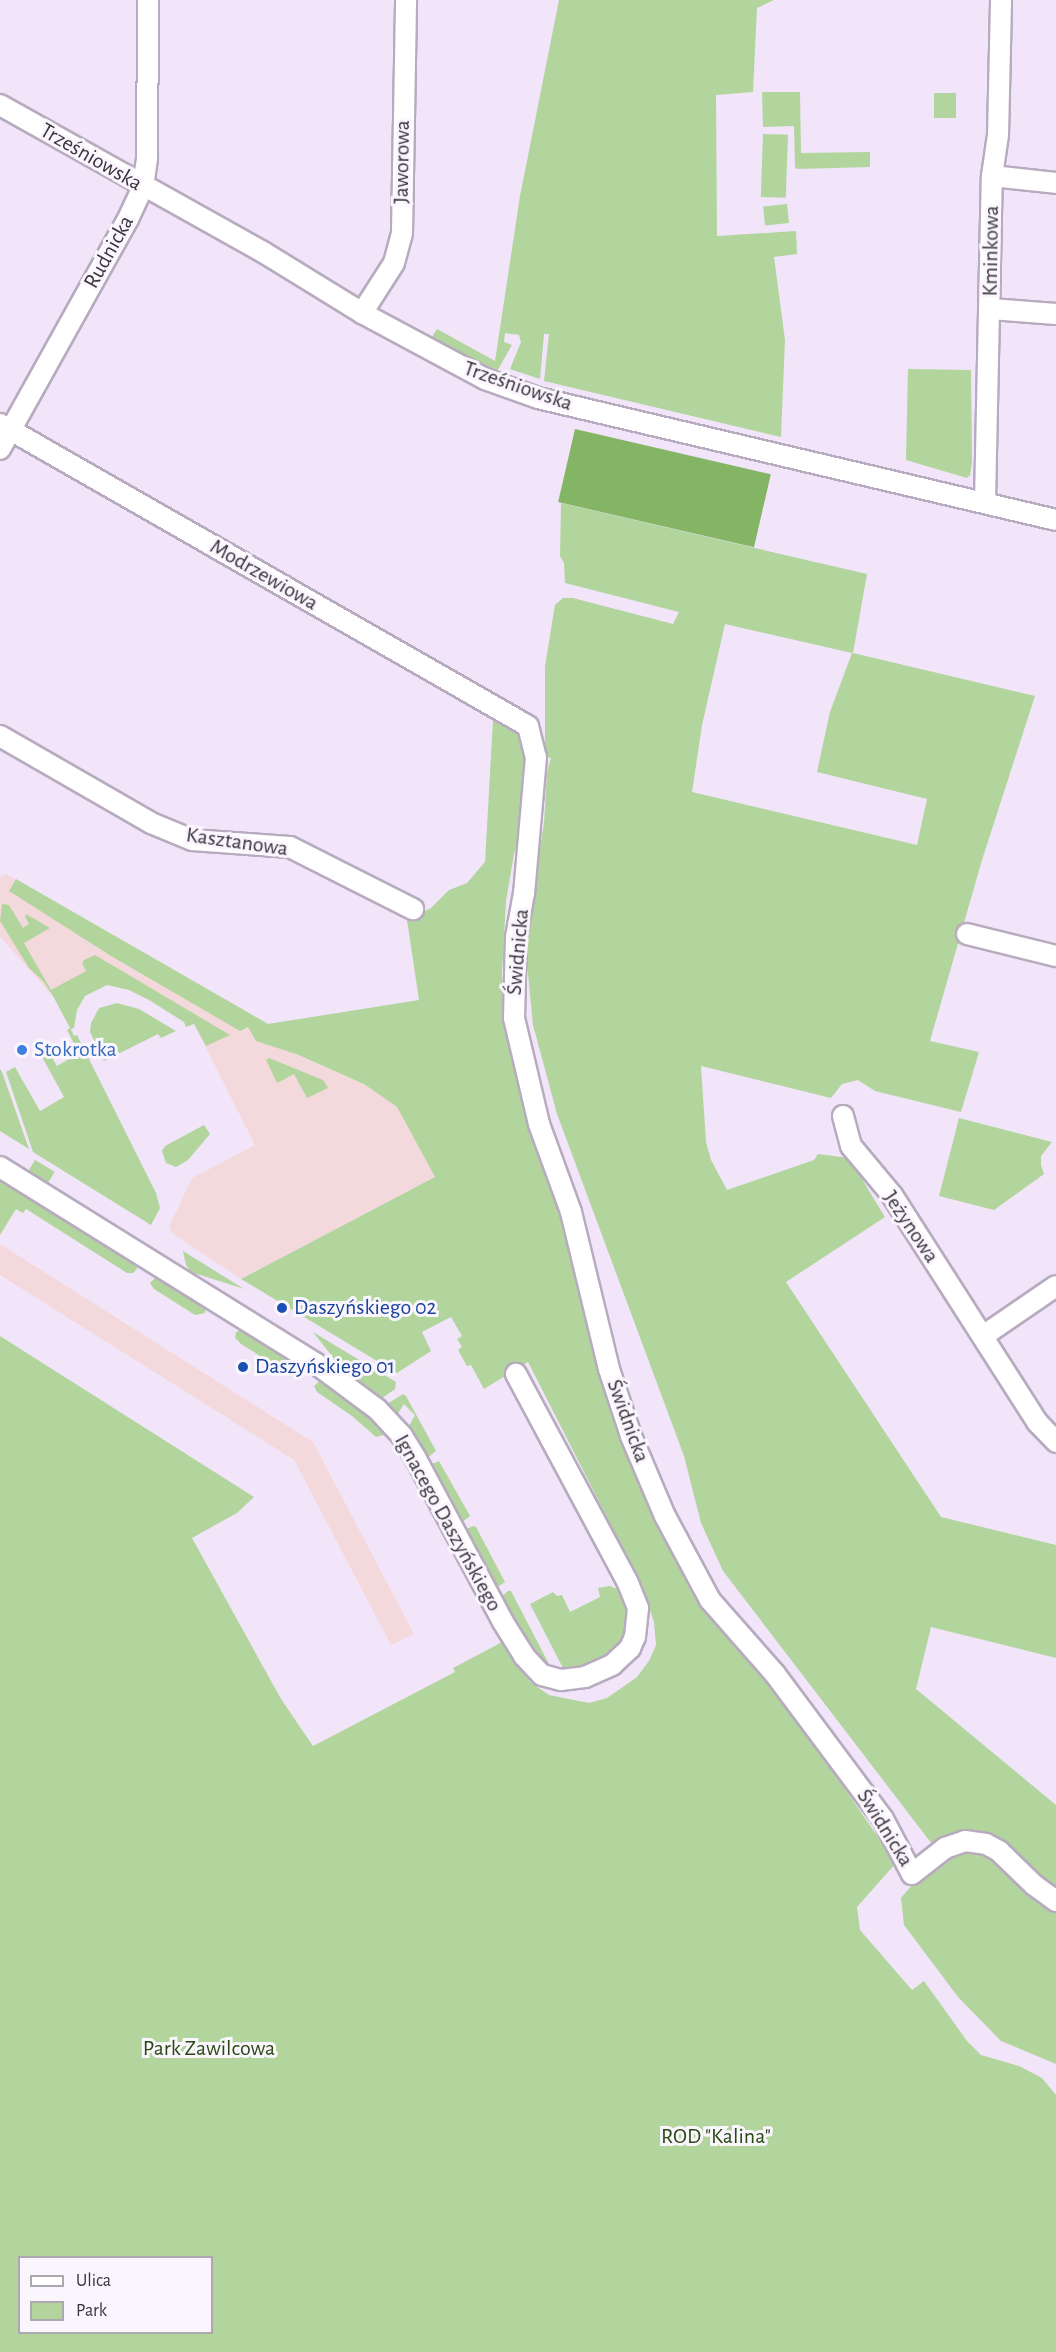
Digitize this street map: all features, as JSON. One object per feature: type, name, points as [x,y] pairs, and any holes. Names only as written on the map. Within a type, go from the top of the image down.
[{"type":"street","name":"Rudnicka","points":[[0,449],[6,427],[143,187],[147,158],[148,0]]},
{"type":"street","name":"Jaworowa","points":[[362,313],[394,263],[402,233],[406,0]]},
{"type":"street","name":"Kminkowa","points":[[985,502],[991,309],[992,176],[998,135],[1001,0]]},
{"type":"street","name":"Trześniowska","points":[[0,105],[262,252],[362,313],[477,376],[538,398],[1056,520]]},
{"type":"street","points":[[992,176],[1056,183]]},
{"type":"street","points":[[991,309],[1056,314]]},
{"type":"street","name":"Modrzewiowa","points":[[6,427],[528,726]]},
{"type":"street","name":"Świdnicka","points":[[528,726],[536,757],[524,893],[516,937],[514,1018],[540,1124],[571,1212],[609,1369],[631,1436],[665,1516],[710,1599],[775,1674],[877,1810],[912,1874],[945,1848],[965,1841],[986,1844],[999,1851],[1034,1885],[1056,1901]]},
{"type":"street","name":"Kasztanowa","points":[[0,736],[151,823],[192,840],[290,847],[413,909]]},
{"type":"street","points":[[967,934],[1056,957]]},
{"type":"street","name":"Jeżynowa","points":[[843,1116],[851,1146],[892,1196],[1036,1422],[1056,1442]]},
{"type":"street","name":"Ignacego Daszyńskiego","points":[[0,1167],[296,1351],[377,1409],[402,1436],[415,1457],[502,1622],[524,1656],[542,1674],[553,1678],[585,1677],[612,1665],[630,1648],[635,1637],[638,1608],[627,1581],[516,1374]]},
{"type":"street","points":[[983,1336],[1056,1286]]},
{"type":"shaded area","points":[[6,874],[268,1024],[271,1023],[295,1054],[364,1084],[397,1107],[435,1177],[241,1279],[173,1234],[169,1227],[192,1178],[255,1145],[190,1016],[107,968],[53,996],[0,937],[0,877]]},
{"type":"shaded area","points":[[0,1244],[313,1442],[414,1634],[391,1645],[294,1460],[0,1275]]},
{"type":"green space","points":[[559,0],[774,0],[757,8],[753,92],[716,95],[717,236],[796,231],[797,254],[774,257],[785,340],[781,437],[544,381],[549,334],[544,334],[540,379],[510,369],[521,342],[519,335],[505,333],[504,342],[512,345],[496,373],[434,342],[432,337],[437,329],[495,361],[520,196]]},
{"type":"green space","points":[[762,92],[800,92],[801,153],[870,152],[870,167],[797,169],[795,167],[794,126],[763,127]]},
{"type":"green space","points":[[934,93],[956,93],[956,118],[934,118]]},
{"type":"green space","points":[[763,134],[788,135],[786,198],[761,197]]},
{"type":"green space","points":[[787,204],[789,223],[765,225],[763,207]]},
{"type":"green space","points":[[908,369],[971,370],[972,463],[970,475],[967,478],[906,460]]},
{"type":"green space","points":[[575,429],[771,474],[754,547],[558,502]]},
{"type":"green space","points":[[561,503],[867,574],[853,653],[1035,696],[982,860],[930,1041],[979,1052],[961,1112],[875,1091],[858,1080],[842,1084],[831,1098],[701,1066],[706,1142],[711,1160],[727,1190],[814,1160],[818,1154],[849,1158],[885,1217],[786,1282],[941,1517],[1056,1545],[1056,1658],[931,1627],[916,1689],[1056,1805],[1056,1894],[1011,1853],[935,1848],[723,1571],[701,1523],[684,1456],[557,1114],[533,1025],[525,943],[544,823],[547,772],[551,758],[545,756],[545,666],[555,605],[563,598],[573,598],[673,624],[679,612],[565,583],[564,563],[560,556]],"holes":[[[725,624],[852,653],[830,712],[817,772],[927,799],[917,845],[692,792],[702,725]]]},
{"type":"green space","points":[[493,720],[515,726],[520,731],[527,752],[523,824],[514,854],[506,901],[502,972],[506,1029],[532,1121],[569,1229],[655,1510],[798,1714],[820,1753],[896,1863],[857,1907],[860,1930],[912,1990],[924,1981],[967,2041],[981,2055],[1019,2066],[1042,2078],[1056,2095],[1056,2352],[0,2352],[0,1336],[254,1497],[237,1513],[192,1538],[281,1699],[313,1746],[455,1672],[453,1668],[506,1640],[530,1682],[549,1695],[589,1703],[607,1698],[637,1677],[649,1661],[656,1645],[654,1622],[642,1586],[528,1362],[484,1389],[471,1365],[467,1366],[458,1350],[462,1347],[457,1339],[462,1336],[451,1317],[422,1332],[431,1351],[397,1373],[241,1279],[435,1177],[397,1107],[364,1084],[296,1054],[256,1041],[248,1027],[240,1031],[111,956],[9,891],[16,879],[268,1024],[419,1000],[407,920],[431,908],[449,890],[467,883],[485,862]]},
{"type":"green space","points":[[2,904],[9,905],[23,928],[29,924],[25,917],[26,914],[50,928],[24,943],[51,990],[86,971],[82,963],[95,955],[230,1035],[206,1046],[194,1024],[186,1027],[184,1022],[149,1000],[129,990],[107,985],[85,996],[77,1010],[74,1028],[71,1029],[74,1036],[77,1035],[156,1193],[160,1208],[151,1225],[33,1152],[6,1072],[15,1067],[40,1111],[64,1097],[36,1046],[43,1042],[57,1066],[79,1053],[67,1030],[70,1028],[53,996],[43,981],[29,968],[0,921]]},
{"type":"green space","points":[[117,1003],[139,1009],[176,1031],[161,1038],[158,1034],[104,1061],[90,1032],[91,1023],[99,1008]]},
{"type":"green space","points":[[269,1058],[323,1080],[328,1088],[307,1098],[294,1074],[277,1083],[266,1060]]},
{"type":"green space","points":[[0,1069],[2,1072],[29,1149],[0,1131]]},
{"type":"green space","points":[[959,1118],[1052,1142],[1041,1156],[1044,1174],[994,1210],[939,1196]]},
{"type":"green space","points":[[204,1125],[210,1134],[188,1160],[176,1167],[166,1163],[162,1151],[165,1146]]},
{"type":"green space","points":[[35,1160],[55,1172],[48,1184],[28,1172]]},
{"type":"green space","points":[[0,1177],[135,1261],[137,1269],[133,1273],[127,1273],[26,1209],[23,1213],[16,1209],[0,1235]]},
{"type":"green space","points":[[183,1251],[244,1289],[191,1272],[186,1265]]},
{"type":"green space","points":[[157,1276],[206,1306],[205,1313],[195,1315],[154,1289],[150,1283]]},
{"type":"green space","points":[[246,1329],[284,1355],[285,1362],[276,1366],[241,1344],[235,1338],[236,1332]]},
{"type":"green space","points":[[313,1332],[396,1382],[395,1389],[381,1399],[339,1365]]},
{"type":"green space","points":[[323,1378],[345,1393],[385,1429],[384,1435],[376,1437],[352,1416],[317,1392],[314,1386]]},
{"type":"green space","points":[[403,1394],[436,1451],[427,1458],[408,1428],[415,1415],[404,1404],[397,1415],[387,1404]]},
{"type":"green space","points":[[439,1461],[470,1516],[461,1523],[430,1465]]},
{"type":"green space","points":[[476,1527],[505,1582],[496,1588],[464,1530]]},
{"type":"green space","points":[[610,1586],[620,1590],[628,1611],[626,1630],[621,1645],[609,1656],[589,1667],[564,1670],[530,1604],[553,1592],[557,1596],[562,1595],[570,1612],[600,1597],[598,1588]]},
{"type":"green space","points":[[511,1591],[551,1668],[544,1665],[525,1643],[501,1597]]},
{"type":"green space","points":[[988,1850],[1056,1905],[1056,2064],[1001,2041],[958,1997],[904,1925],[901,1898],[917,1879],[949,1852]]},
{"type":"place","name":"Stokrotka","points":[[22,1050]]},
{"type":"place","name":"Daszyńskiego 02","points":[[282,1308]]},
{"type":"place","name":"Daszyńskiego 01","points":[[243,1367]]},
{"type":"park label","name":"Park Zawilcowa","points":[[209,2049]]},
{"type":"park label","name":"ROD \"Kalina\"","points":[[716,2137]]}]
